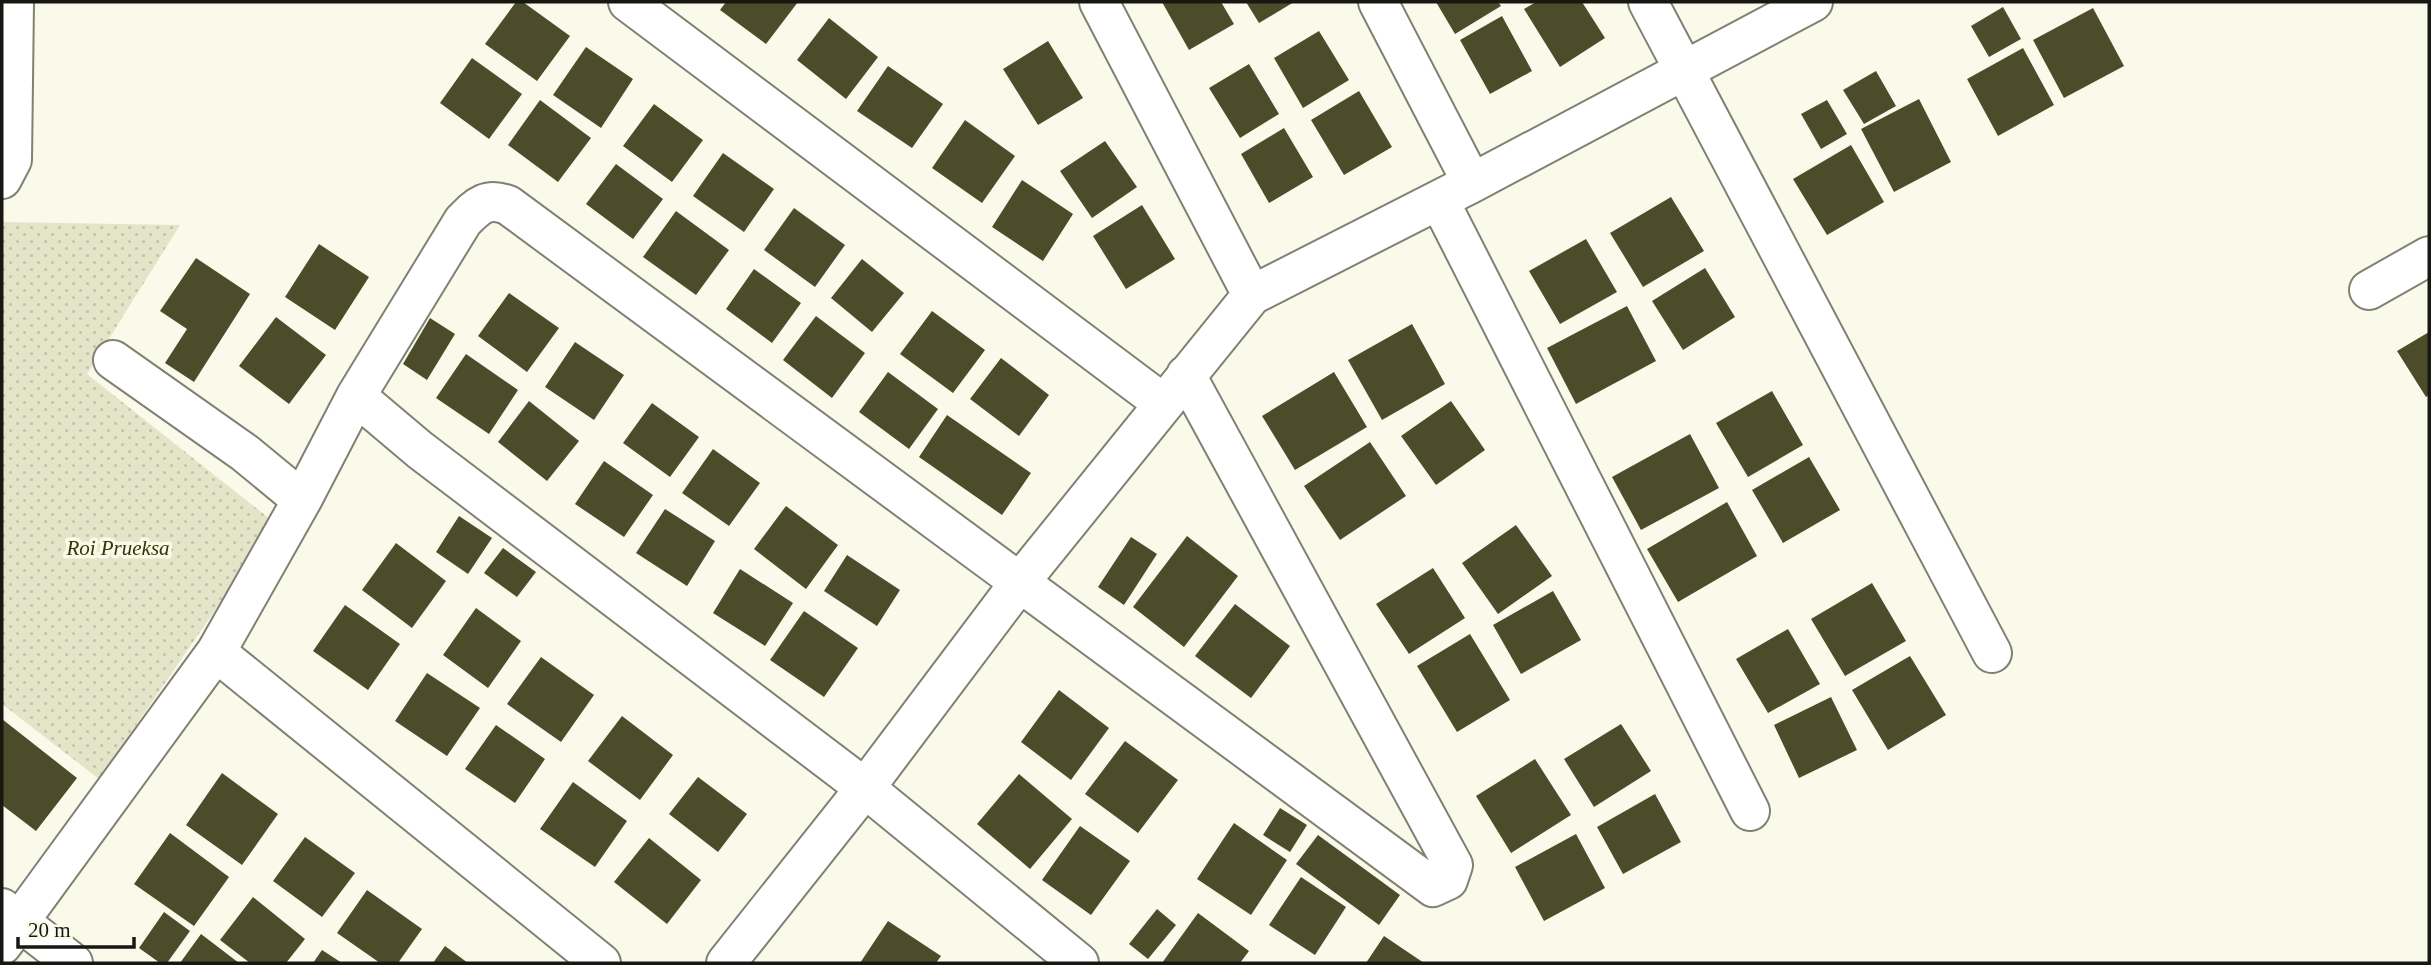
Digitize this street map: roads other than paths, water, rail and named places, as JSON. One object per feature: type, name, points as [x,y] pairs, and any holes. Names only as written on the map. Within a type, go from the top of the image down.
[{"type":"street","points":[[2,179],[12,160],[14,2]]},
{"type":"street","points":[[73,963],[7,925],[216,652],[302,500],[356,396],[463,221],[479,206],[496,200],[508,205],[1433,887],[1448,880],[1453,864],[1175,390],[628,2]]},
{"type":"street","points":[[1099,2],[1252,295]]},
{"type":"street","points":[[1378,2],[1456,191],[1750,811]]},
{"type":"street","points":[[1648,2],[1992,653]]},
{"type":"street","points":[[726,963],[864,788],[1020,582],[1252,295],[1456,191],[1813,2]]},
{"type":"street","points":[[2370,290],[2429,256]]},
{"type":"street","points":[[113,360],[245,453],[302,500]]},
{"type":"street","points":[[356,396],[420,450],[864,788],[1079,963]]},
{"type":"street","points":[[216,652],[601,963]]},
{"type":"park label","name":"Roi Prueksa","points":[[118,548]]}]
